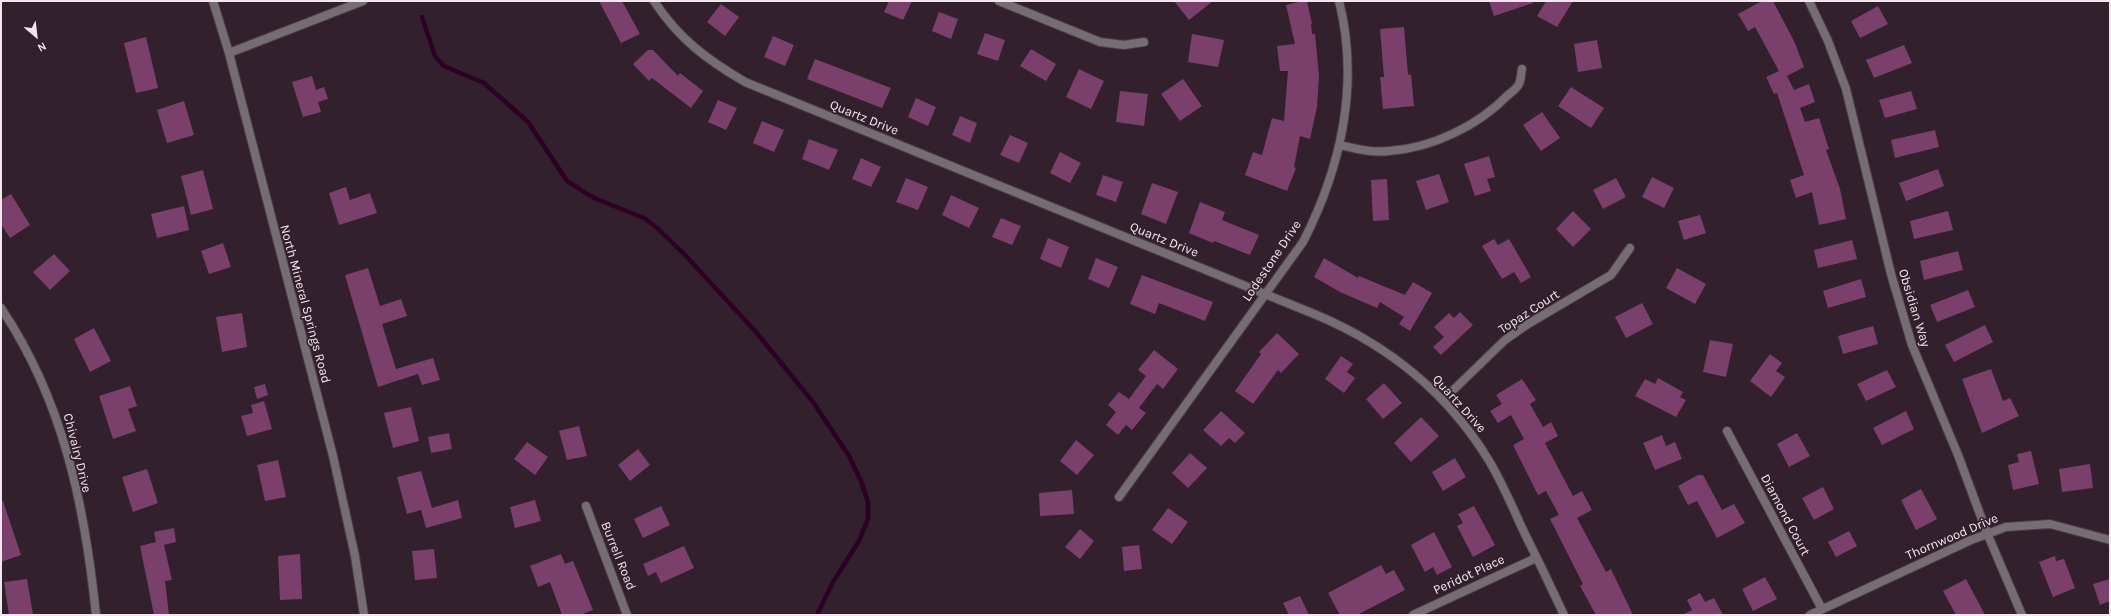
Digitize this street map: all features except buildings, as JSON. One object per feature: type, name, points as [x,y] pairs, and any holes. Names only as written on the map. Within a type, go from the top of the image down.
[{"type":"street","name":"North Mineral Springs Road","points":[[214,1],[333,456],[355,556],[364,615]]},
{"type":"street","points":[[228,52],[363,1]]},
{"type":"street","name":"Quartz Drive","points":[[654,1],[676,31],[690,46],[745,82],[1340,325],[1362,337],[1400,362],[1442,400],[1464,424],[1488,460],[1564,615]]},
{"type":"street","points":[[999,1],[1100,42],[1124,45],[1144,42]]},
{"type":"street","name":"Lodestone Drive","points":[[1119,497],[1303,242],[1316,217],[1340,145],[1347,99],[1346,50],[1339,1]]},
{"type":"street","name":"Obsidian Way","points":[[1808,1],[1830,46],[1846,89],[1891,274],[1912,345],[1958,455],[1987,533],[2022,615]]},
{"type":"street","points":[[1340,145],[1366,152],[1389,151],[1422,146],[1451,134],[1474,123],[1499,104],[1519,84],[1522,69]]},
{"type":"street","name":"Topaz Court","points":[[1442,400],[1505,340],[1528,324],[1611,275],[1630,248]]},
{"type":"street","name":"Chivalry Drive","points":[[1,308],[42,378],[63,439],[89,552],[96,615]]},
{"type":"street","name":"Diamond Court","points":[[1727,431],[1822,609]]},
{"type":"street","name":"Burrell Road","points":[[586,506],[627,615]]},
{"type":"street","name":"Thornwood Drive","points":[[1810,615],[1987,533],[2006,527],[2050,524],[2110,540]]},
{"type":"street","name":"Peridot Place","points":[[1413,615],[1536,558]]},
{"type":"waterway","points":[[422,17],[435,56],[444,66],[484,83],[528,122],[567,181],[594,198],[644,218],[656,227],[685,255],[755,331],[813,402],[849,456],[861,481],[868,502],[868,519],[859,541],[833,582],[817,615]]}]
